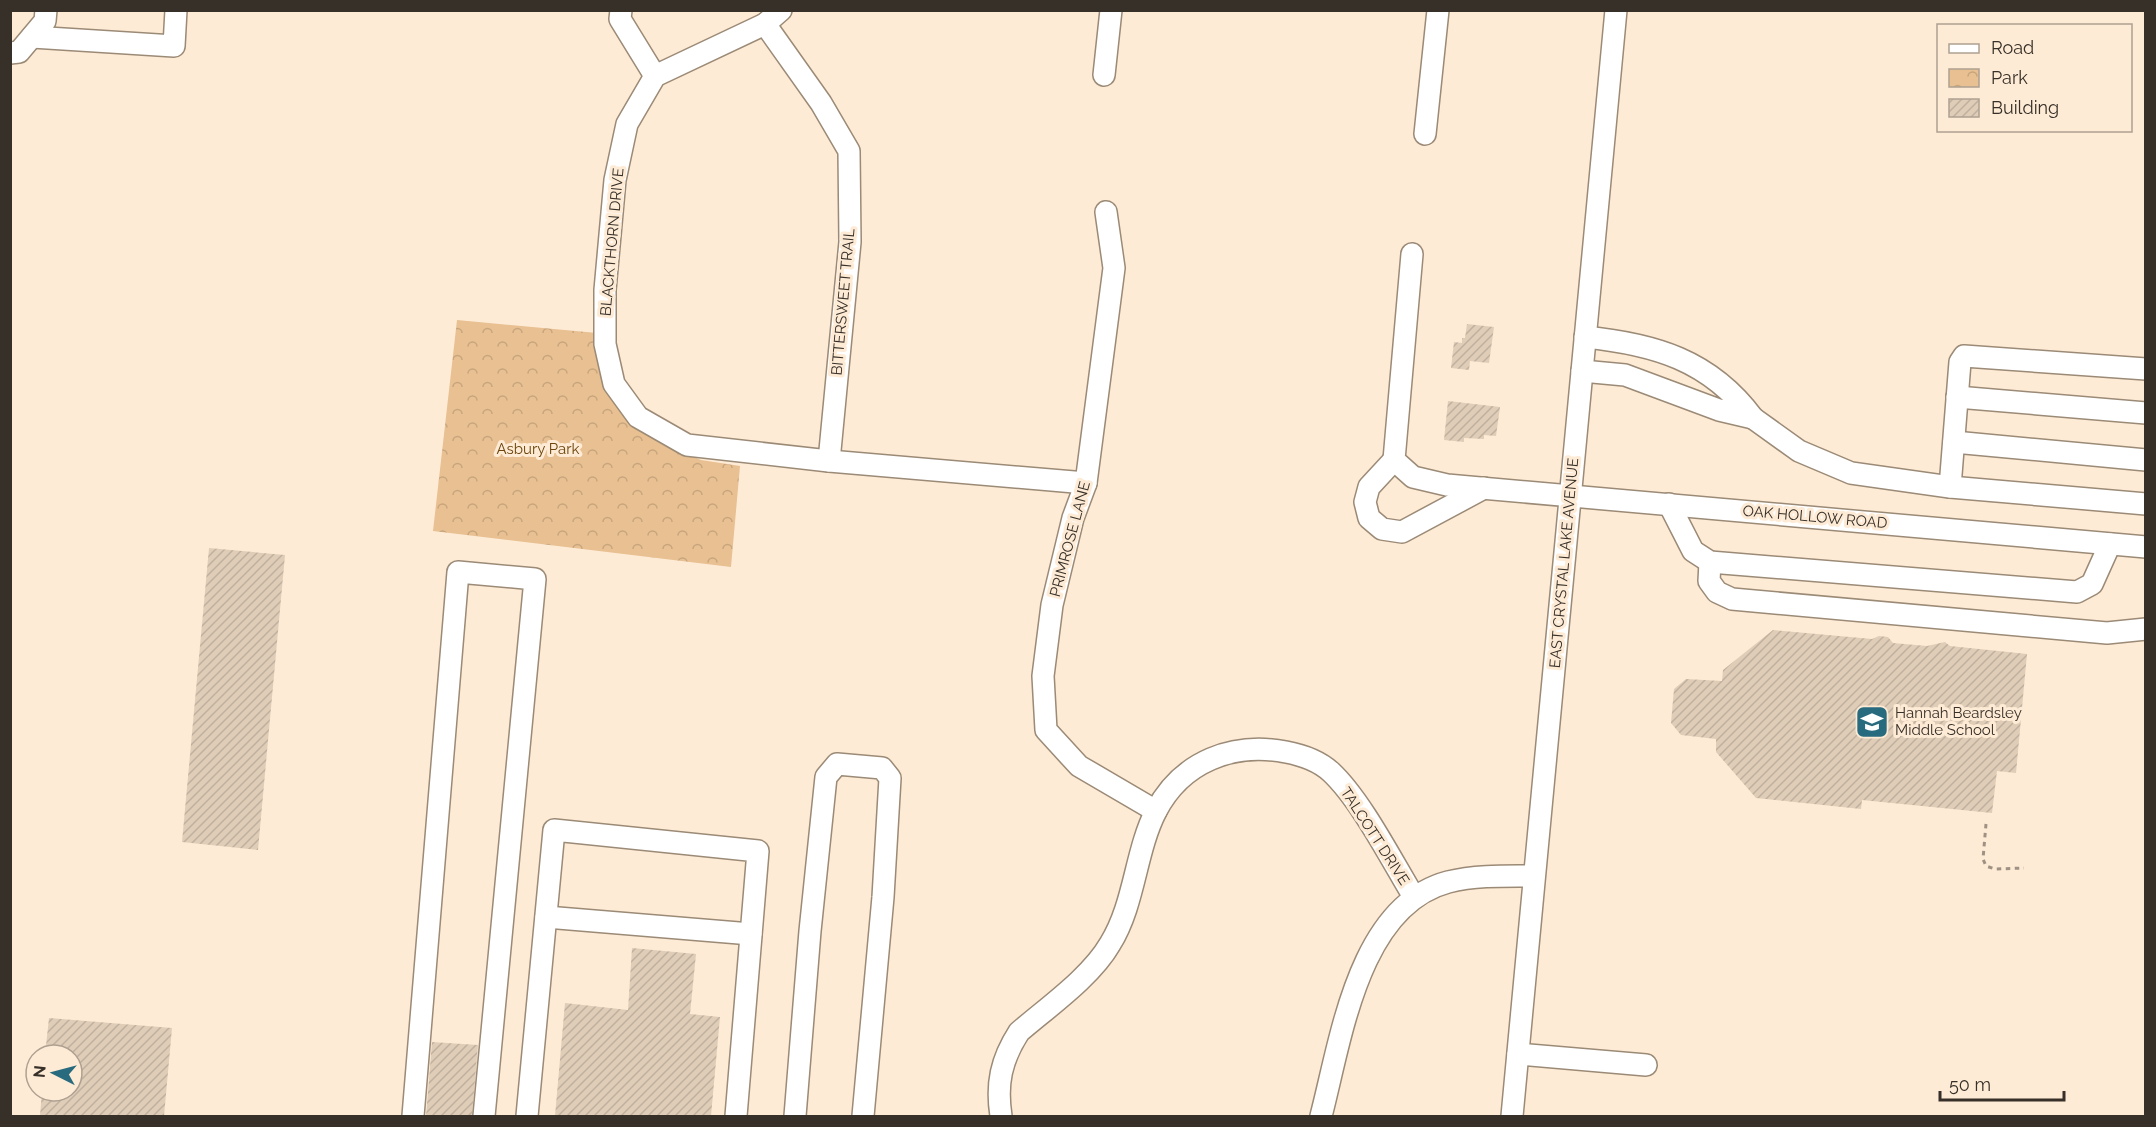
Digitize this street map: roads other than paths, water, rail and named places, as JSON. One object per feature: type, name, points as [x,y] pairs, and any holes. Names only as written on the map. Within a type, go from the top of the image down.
[{"type":"street","points":[[10,53],[19,52],[32,37],[45,21],[46,10]]},
{"type":"street","points":[[32,37],[174,46],[176,10]]},
{"type":"street","points":[[621,10],[620,19],[655,76],[773,17]]},
{"type":"street","points":[[1104,75],[1111,10]]},
{"type":"street","points":[[1425,134],[1437,10]]},
{"type":"street","name":"EAST CRYSTAL LAKE AVENUE","points":[[1512,1116],[1616,10]]},
{"type":"street","name":"BITTERSWEET TRAIL","points":[[773,17],[849,151],[850,242],[829,461]]},
{"type":"street","name":"BLACKTHORN DRIVE","points":[[655,76],[627,124],[615,180],[605,290],[605,344],[614,384],[638,417],[687,445],[829,461],[1086,483]]},
{"type":"street","name":"PRIMROSE LANE","points":[[1106,212],[1114,268],[1086,483],[1073,518],[1052,605],[1043,676],[1046,729],[1079,766],[1156,811]]},
{"type":"street","points":[[1412,254],[1394,460],[1369,487],[1365,502],[1370,518],[1382,529],[1402,532],[1484,488]]},
{"type":"street","points":[[1585,337],[1624,341],[1664,351],[1690,363],[1717,379],[1753,418],[1799,451],[1851,473],[1950,487],[2145,504]]},
{"type":"street","points":[[1950,487],[1960,362],[1964,356],[2145,369]]},
{"type":"street","points":[[1582,371],[1625,375],[1719,410],[1753,418]]},
{"type":"street","points":[[1957,397],[2145,413]]},
{"type":"street","points":[[1954,442],[2145,460]]},
{"type":"street","name":"OAK HOLLOW ROAD","points":[[1394,460],[1413,477],[1447,485],[2145,547]]},
{"type":"street","points":[[1669,504],[1694,551],[1710,562],[2077,592],[2092,584],[2110,544]]},
{"type":"street","points":[[1710,562],[1709,581],[1718,592],[1732,599],[2107,633],[2145,629]]},
{"type":"street","points":[[413,1116],[458,572],[535,579],[484,1116]]},
{"type":"street","name":"TALCOTT DRIVE","points":[[1001,1116],[999,1078],[1007,1053],[1019,1032],[1088,970],[1110,944],[1118,928],[1156,811],[1174,785],[1210,759],[1227,752],[1257,748],[1309,758],[1330,771],[1343,785],[1414,897],[1388,924],[1366,962],[1343,1029],[1322,1116]]},
{"type":"street","points":[[795,1116],[810,932],[826,777],[837,764],[882,768],[891,778],[883,897],[863,1116]]},
{"type":"street","points":[[527,1116],[554,830],[758,851],[736,1116]]},
{"type":"street","points":[[1414,897],[1447,882],[1471,877],[1534,876]]},
{"type":"street","points":[[546,917],[751,934]]},
{"type":"street","points":[[1518,1054],[1646,1065]]},
{"type":"place","name":"Hannah Beardsley Middle School","points":[[1872,722]]},
{"type":"park label","name":"Asbury Park","points":[[538,449]]}]
